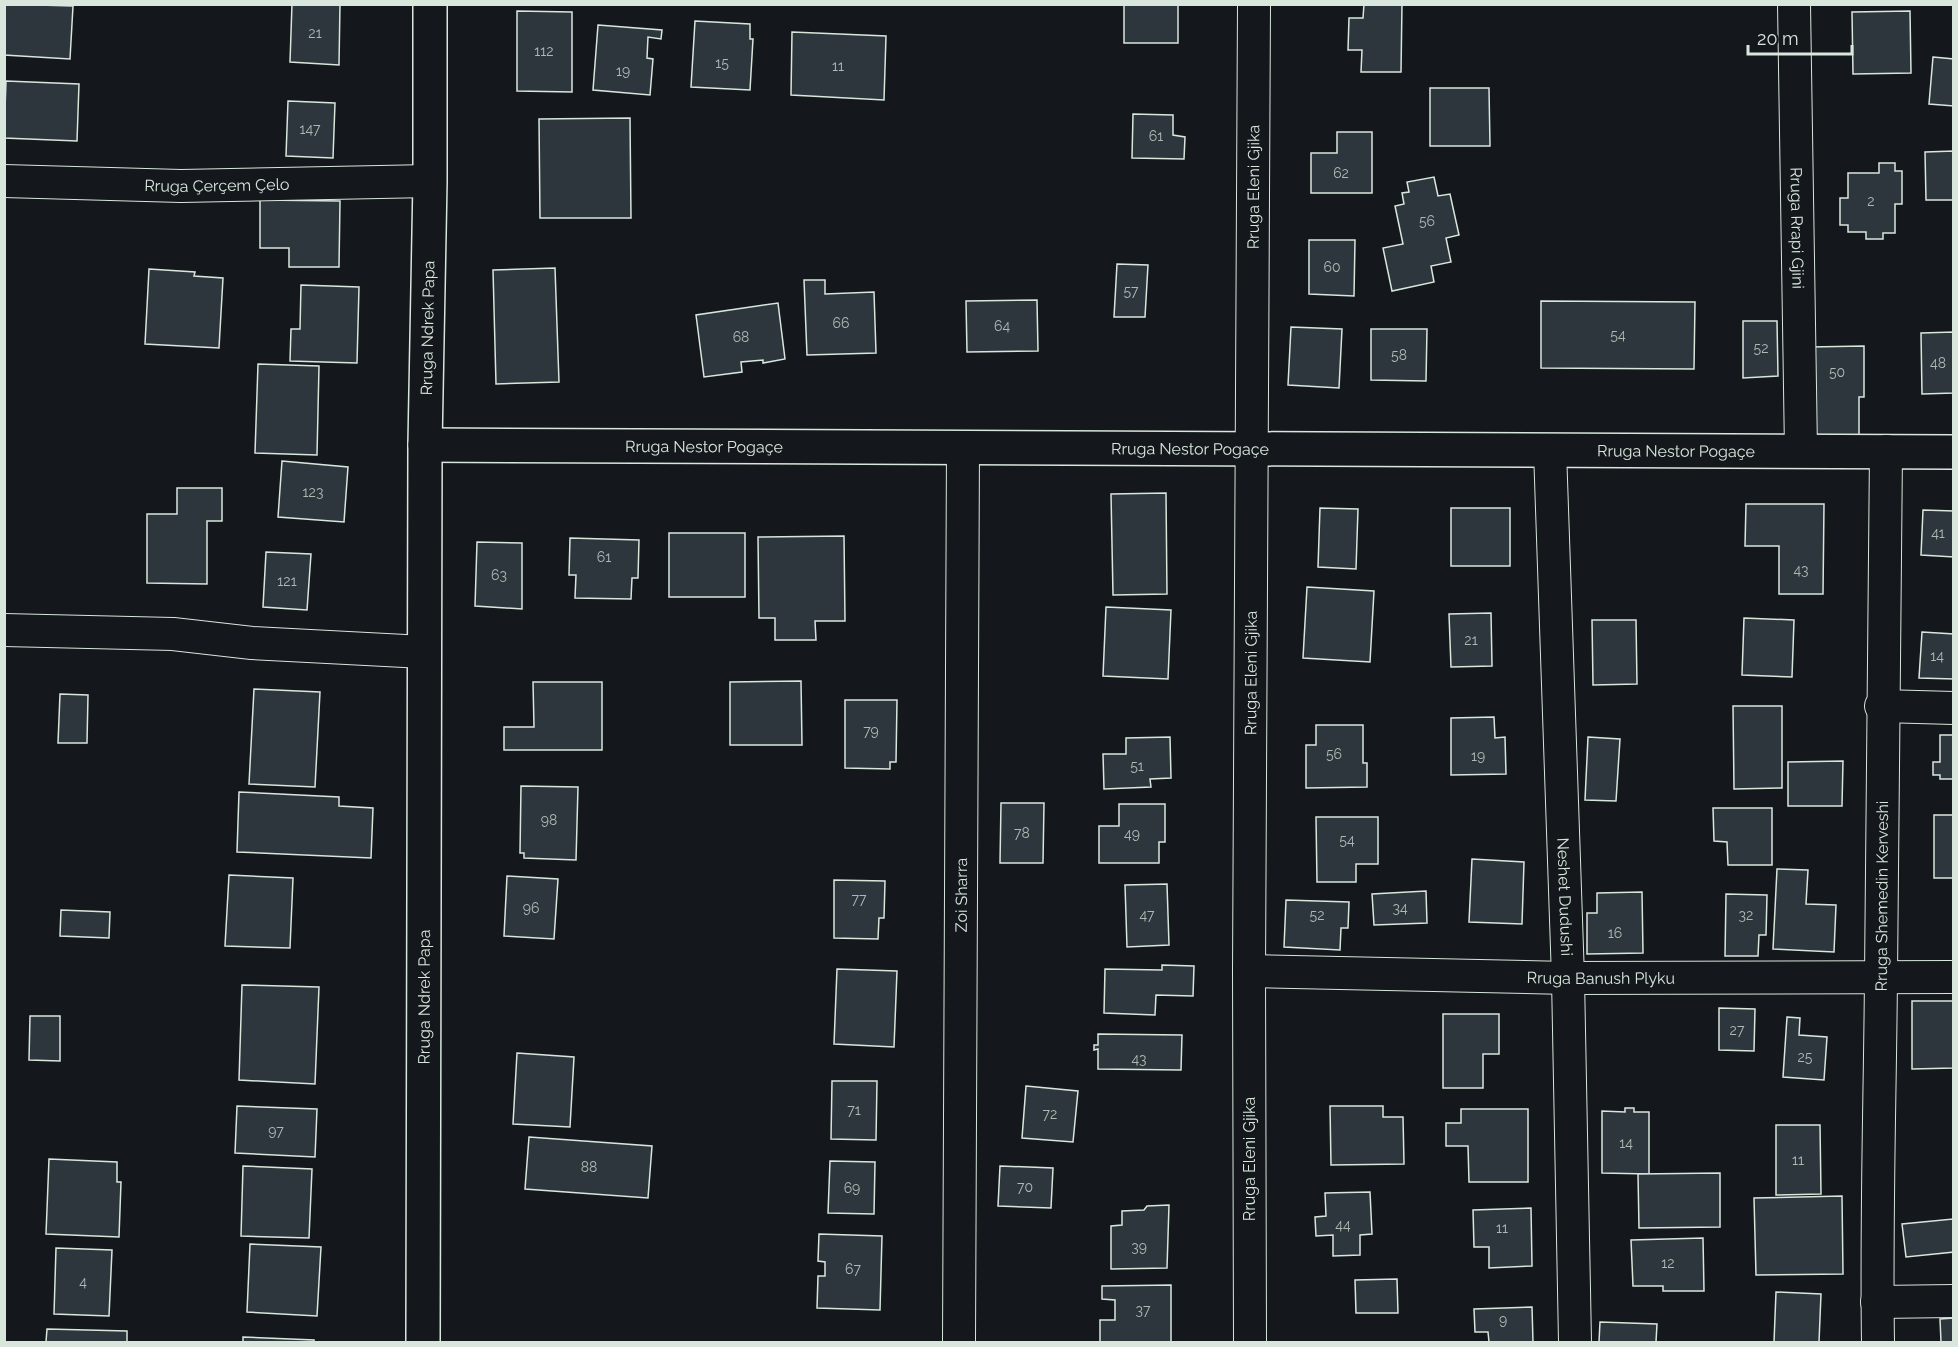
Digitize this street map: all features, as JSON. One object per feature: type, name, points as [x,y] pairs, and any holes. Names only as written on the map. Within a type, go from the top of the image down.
[{"type":"street","name":"Rruga Ndrek Papa","points":[[423,1342],[425,444],[430,181],[430,4]]},
{"type":"street","name":"Rruga Eleni Gjika","points":[[1250,1342],[1249,971],[1254,4]]},
{"type":"street","name":"Rruga Rrapi Gjini","points":[[1794,4],[1801,451]]},
{"type":"street","name":"Rruga Çerçem Çelo","points":[[4,181],[181,186],[430,181]]},
{"type":"street","name":"Rruga Nestor Pogaçe","points":[[425,444],[1953,452]]},
{"type":"street","name":"Zoi Sharra","points":[[959,1342],[963,447]]},
{"type":"street","name":"Neshet Dudushi","points":[[1550,450],[1568,978],[1575,1342]]},
{"type":"street","name":"Rruga Shemedin Kerveshi","points":[[1878,1342],[1877,1123],[1881,978],[1881,706],[1886,451]]},
{"type":"street","points":[[4,630],[173,634],[264,644],[424,652]]},
{"type":"street","points":[[1881,706],[1953,708]]},
{"type":"street","name":"Rruga Banush Plyku","points":[[1249,971],[1568,978],[1953,977]]},
{"type":"street","points":[[1877,1302],[1953,1301]]},
{"type":"building","points":[[4,4],[73,6],[70,59],[4,55]]},
{"type":"building","points":[[292,4],[340,4],[339,65],[290,62]]},
{"type":"building","points":[[1124,4],[1178,4],[1178,43],[1124,43]]},
{"type":"building","points":[[1364,4],[1402,4],[1401,72],[1361,72],[1362,50],[1348,50],[1349,18],[1363,18]]},
{"type":"building","points":[[517,11],[572,12],[572,92],[517,91]]},
{"type":"building","points":[[1910,11],[1911,73],[1853,74],[1852,12]]},
{"type":"building","points":[[695,21],[750,24],[750,39],[753,39],[750,90],[691,87]]},
{"type":"building","points":[[598,25],[662,30],[661,39],[648,37],[647,58],[653,59],[650,95],[593,90]]},
{"type":"building","points":[[792,32],[886,36],[884,100],[791,95]]},
{"type":"building","points":[[1933,57],[1954,59],[1954,106],[1929,104]]},
{"type":"building","points":[[6,81],[79,84],[77,141],[4,138]]},
{"type":"building","points":[[1430,88],[1489,88],[1490,146],[1430,146]]},
{"type":"building","points":[[288,101],[335,103],[333,158],[286,156]]},
{"type":"building","points":[[1133,114],[1173,115],[1173,135],[1185,137],[1184,159],[1132,158]]},
{"type":"building","points":[[630,118],[631,218],[540,218],[539,119]]},
{"type":"building","points":[[1337,132],[1372,132],[1372,193],[1311,193],[1311,153],[1337,153]]},
{"type":"building","points":[[1954,151],[1954,200],[1926,200],[1925,152]]},
{"type":"building","points":[[1879,163],[1895,163],[1895,171],[1902,171],[1902,204],[1895,204],[1895,233],[1883,233],[1883,239],[1866,239],[1866,232],[1848,232],[1848,225],[1840,225],[1840,198],[1848,198],[1848,173],[1879,173]]},
{"type":"building","points":[[1434,177],[1438,196],[1450,194],[1459,235],[1446,238],[1451,262],[1431,266],[1434,282],[1392,291],[1383,248],[1403,244],[1395,206],[1404,204],[1402,193],[1409,192],[1407,182]]},
{"type":"building","points":[[260,200],[340,201],[339,267],[289,267],[289,248],[260,248]]},
{"type":"building","points":[[1309,240],[1355,240],[1354,296],[1309,294]]},
{"type":"building","points":[[1117,264],[1148,265],[1145,317],[1114,317]]},
{"type":"building","points":[[555,268],[559,382],[496,384],[493,270]]},
{"type":"building","points":[[149,269],[195,272],[194,276],[223,278],[219,348],[145,344]]},
{"type":"building","points":[[804,280],[825,280],[825,294],[874,292],[876,353],[807,355]]},
{"type":"building","points":[[301,285],[359,287],[357,363],[290,361],[291,329],[300,329]]},
{"type":"building","points":[[1037,300],[1038,351],[967,352],[966,301]]},
{"type":"building","points":[[1541,301],[1695,302],[1694,369],[1541,368]]},
{"type":"building","points":[[778,303],[785,359],[763,363],[763,360],[741,362],[742,372],[704,377],[696,315]]},
{"type":"building","points":[[1743,321],[1777,321],[1778,376],[1743,378]]},
{"type":"building","points":[[1291,327],[1342,329],[1339,388],[1288,385]]},
{"type":"building","points":[[1371,329],[1427,329],[1426,381],[1371,380]]},
{"type":"building","points":[[1954,332],[1954,393],[1922,394],[1921,333]]},
{"type":"building","points":[[1864,346],[1864,397],[1859,397],[1859,435],[1811,436],[1810,347]]},
{"type":"building","points":[[258,364],[319,366],[317,455],[255,453]]},
{"type":"building","points":[[282,461],[348,467],[344,522],[278,517]]},
{"type":"building","points":[[177,488],[222,488],[222,521],[207,521],[207,584],[147,583],[147,514],[177,514]]},
{"type":"building","points":[[1166,493],[1167,594],[1113,595],[1111,494]]},
{"type":"building","points":[[1746,504],[1824,504],[1823,594],[1779,594],[1779,546],[1745,546]]},
{"type":"building","points":[[1320,508],[1358,509],[1356,569],[1318,567]]},
{"type":"building","points":[[1451,508],[1510,508],[1510,566],[1451,566]]},
{"type":"building","points":[[1923,510],[1954,511],[1954,557],[1921,555]]},
{"type":"building","points":[[669,533],[745,533],[745,597],[669,597]]},
{"type":"building","points":[[844,536],[845,621],[815,621],[816,640],[775,640],[775,618],[759,618],[758,537]]},
{"type":"building","points":[[570,538],[639,540],[638,578],[632,578],[631,599],[575,598],[576,575],[569,575]]},
{"type":"building","points":[[477,542],[522,543],[522,609],[475,606]]},
{"type":"building","points":[[266,552],[311,554],[307,610],[263,607]]},
{"type":"building","points":[[1307,587],[1374,591],[1370,662],[1303,658]]},
{"type":"building","points":[[1106,607],[1171,610],[1168,679],[1103,676]]},
{"type":"building","points":[[1491,613],[1492,666],[1451,667],[1449,614]]},
{"type":"building","points":[[1744,618],[1794,620],[1792,677],[1742,675]]},
{"type":"building","points":[[1592,620],[1636,620],[1637,684],[1593,685]]},
{"type":"building","points":[[1922,632],[1954,634],[1954,679],[1919,678]]},
{"type":"building","points":[[801,681],[802,745],[730,745],[730,682]]},
{"type":"building","points":[[533,682],[602,682],[602,750],[504,750],[504,727],[534,727]]},
{"type":"building","points":[[254,689],[320,692],[315,787],[249,784]]},
{"type":"building","points":[[60,694],[88,695],[87,743],[58,743]]},
{"type":"building","points":[[845,700],[897,700],[896,762],[890,762],[890,769],[845,768]]},
{"type":"building","points":[[1733,706],[1782,706],[1782,788],[1734,789]]},
{"type":"building","points":[[1494,717],[1495,738],[1505,737],[1506,774],[1451,775],[1451,718]]},
{"type":"building","points":[[1316,725],[1363,725],[1363,763],[1367,763],[1367,787],[1306,788],[1306,745],[1316,745]]},
{"type":"building","points":[[1940,735],[1954,735],[1954,779],[1940,779],[1940,775],[1933,775],[1933,762],[1940,762]]},
{"type":"building","points":[[1170,737],[1171,778],[1150,779],[1151,787],[1104,789],[1103,754],[1126,754],[1126,738]]},
{"type":"building","points":[[1588,737],[1620,739],[1616,801],[1585,800]]},
{"type":"building","points":[[1843,761],[1842,806],[1788,806],[1788,762]]},
{"type":"building","points":[[521,786],[578,787],[576,860],[524,858],[524,853],[520,853]]},
{"type":"building","points":[[239,792],[339,797],[339,806],[373,808],[371,858],[237,852]]},
{"type":"building","points":[[1001,803],[1044,803],[1043,863],[1000,863]]},
{"type":"building","points":[[1119,804],[1165,804],[1165,842],[1159,842],[1159,863],[1099,863],[1099,826],[1119,826]]},
{"type":"building","points":[[1713,808],[1772,808],[1772,865],[1728,865],[1727,842],[1714,841]]},
{"type":"building","points":[[1934,815],[1954,815],[1954,878],[1934,878]]},
{"type":"building","points":[[1316,817],[1378,817],[1378,864],[1356,864],[1356,882],[1317,882]]},
{"type":"building","points":[[1472,859],[1524,862],[1522,924],[1469,922]]},
{"type":"building","points":[[1777,869],[1808,870],[1806,904],[1836,905],[1834,952],[1773,949]]},
{"type":"building","points":[[229,875],[293,878],[290,948],[225,946]]},
{"type":"building","points":[[507,876],[558,879],[554,939],[504,936]]},
{"type":"building","points":[[834,880],[885,881],[884,918],[879,918],[878,939],[834,938]]},
{"type":"building","points":[[1167,884],[1169,945],[1127,947],[1125,885]]},
{"type":"building","points":[[1426,891],[1427,923],[1374,925],[1372,894]]},
{"type":"building","points":[[1642,892],[1643,953],[1587,954],[1587,913],[1597,913],[1597,893]]},
{"type":"building","points":[[1726,894],[1767,895],[1766,935],[1759,935],[1758,956],[1725,956]]},
{"type":"building","points":[[1286,900],[1349,902],[1348,928],[1341,928],[1340,950],[1284,947]]},
{"type":"building","points":[[61,910],[110,912],[109,938],[60,936]]},
{"type":"building","points":[[1162,965],[1194,966],[1193,996],[1156,995],[1155,1015],[1104,1013],[1105,969],[1162,970]]},
{"type":"building","points":[[837,969],[897,971],[894,1047],[834,1044]]},
{"type":"building","points":[[242,985],[319,987],[315,1084],[239,1080]]},
{"type":"building","points":[[1912,1001],[1954,1001],[1954,1068],[1912,1069]]},
{"type":"building","points":[[1719,1008],[1755,1009],[1754,1051],[1719,1050]]},
{"type":"building","points":[[1443,1014],[1499,1014],[1499,1054],[1483,1054],[1483,1088],[1443,1088]]},
{"type":"building","points":[[30,1016],[60,1016],[60,1061],[29,1060]]},
{"type":"building","points":[[1787,1017],[1800,1018],[1799,1035],[1827,1037],[1824,1080],[1783,1077]]},
{"type":"building","points":[[1098,1034],[1182,1035],[1181,1070],[1098,1069],[1098,1049],[1094,1050],[1094,1045],[1098,1045]]},
{"type":"building","points":[[517,1053],[574,1057],[570,1127],[513,1124]]},
{"type":"building","points":[[832,1081],[877,1081],[876,1140],[831,1139]]},
{"type":"building","points":[[1026,1086],[1078,1091],[1073,1142],[1022,1138]]},
{"type":"building","points":[[237,1106],[317,1109],[315,1157],[235,1153]]},
{"type":"building","points":[[1330,1106],[1383,1106],[1383,1117],[1403,1117],[1404,1164],[1331,1165]]},
{"type":"building","points":[[1625,1108],[1634,1108],[1634,1112],[1649,1112],[1649,1174],[1602,1173],[1602,1111],[1625,1112]]},
{"type":"building","points":[[1461,1109],[1528,1109],[1528,1182],[1469,1182],[1468,1146],[1446,1146],[1446,1123],[1461,1123]]},
{"type":"building","points":[[1776,1125],[1820,1125],[1821,1194],[1776,1195]]},
{"type":"building","points":[[529,1137],[652,1146],[648,1198],[525,1189]]},
{"type":"building","points":[[49,1159],[117,1162],[117,1182],[121,1182],[119,1237],[46,1234]]},
{"type":"building","points":[[830,1161],[875,1162],[874,1214],[828,1213]]},
{"type":"building","points":[[243,1166],[312,1169],[309,1238],[241,1236]]},
{"type":"building","points":[[1000,1166],[1053,1168],[1051,1208],[998,1206]]},
{"type":"building","points":[[1720,1173],[1720,1227],[1639,1228],[1638,1174]]},
{"type":"building","points":[[1370,1192],[1372,1234],[1360,1235],[1360,1255],[1333,1256],[1333,1235],[1316,1236],[1315,1217],[1326,1216],[1325,1193]]},
{"type":"building","points":[[1842,1196],[1843,1274],[1756,1275],[1754,1198]]},
{"type":"building","points":[[1169,1205],[1167,1268],[1111,1269],[1111,1226],[1122,1225],[1122,1211]]},
{"type":"building","points":[[1531,1208],[1532,1266],[1489,1268],[1489,1247],[1474,1247],[1473,1210]]},
{"type":"building","points":[[1953,1219],[1954,1252],[1906,1257],[1902,1224]]},
{"type":"building","points":[[819,1234],[882,1236],[880,1310],[817,1308],[818,1276],[825,1276],[825,1262],[818,1261]]},
{"type":"building","points":[[1703,1238],[1704,1291],[1663,1291],[1663,1286],[1633,1286],[1631,1240]]},
{"type":"building","points":[[250,1244],[321,1247],[317,1316],[247,1312]]},
{"type":"building","points":[[56,1248],[112,1250],[109,1316],[54,1314]]},
{"type":"building","points":[[1397,1279],[1398,1313],[1356,1313],[1355,1280]]},
{"type":"building","points":[[1171,1285],[1171,1342],[1100,1342],[1100,1320],[1115,1320],[1115,1300],[1102,1299],[1102,1286]]},
{"type":"building","points":[[1776,1292],[1821,1294],[1819,1342],[1774,1342]]},
{"type":"building","points":[[1532,1307],[1533,1342],[1489,1342],[1488,1332],[1475,1332],[1474,1309]]},
{"type":"building","points":[[1954,1318],[1954,1342],[1941,1342],[1940,1319]]},
{"type":"building","points":[[1600,1322],[1657,1324],[1656,1342],[1599,1342]]},
{"type":"building","points":[[47,1329],[127,1331],[127,1342],[46,1342]]},
{"type":"building","points":[[243,1337],[314,1340],[314,1342],[243,1342]]}]
